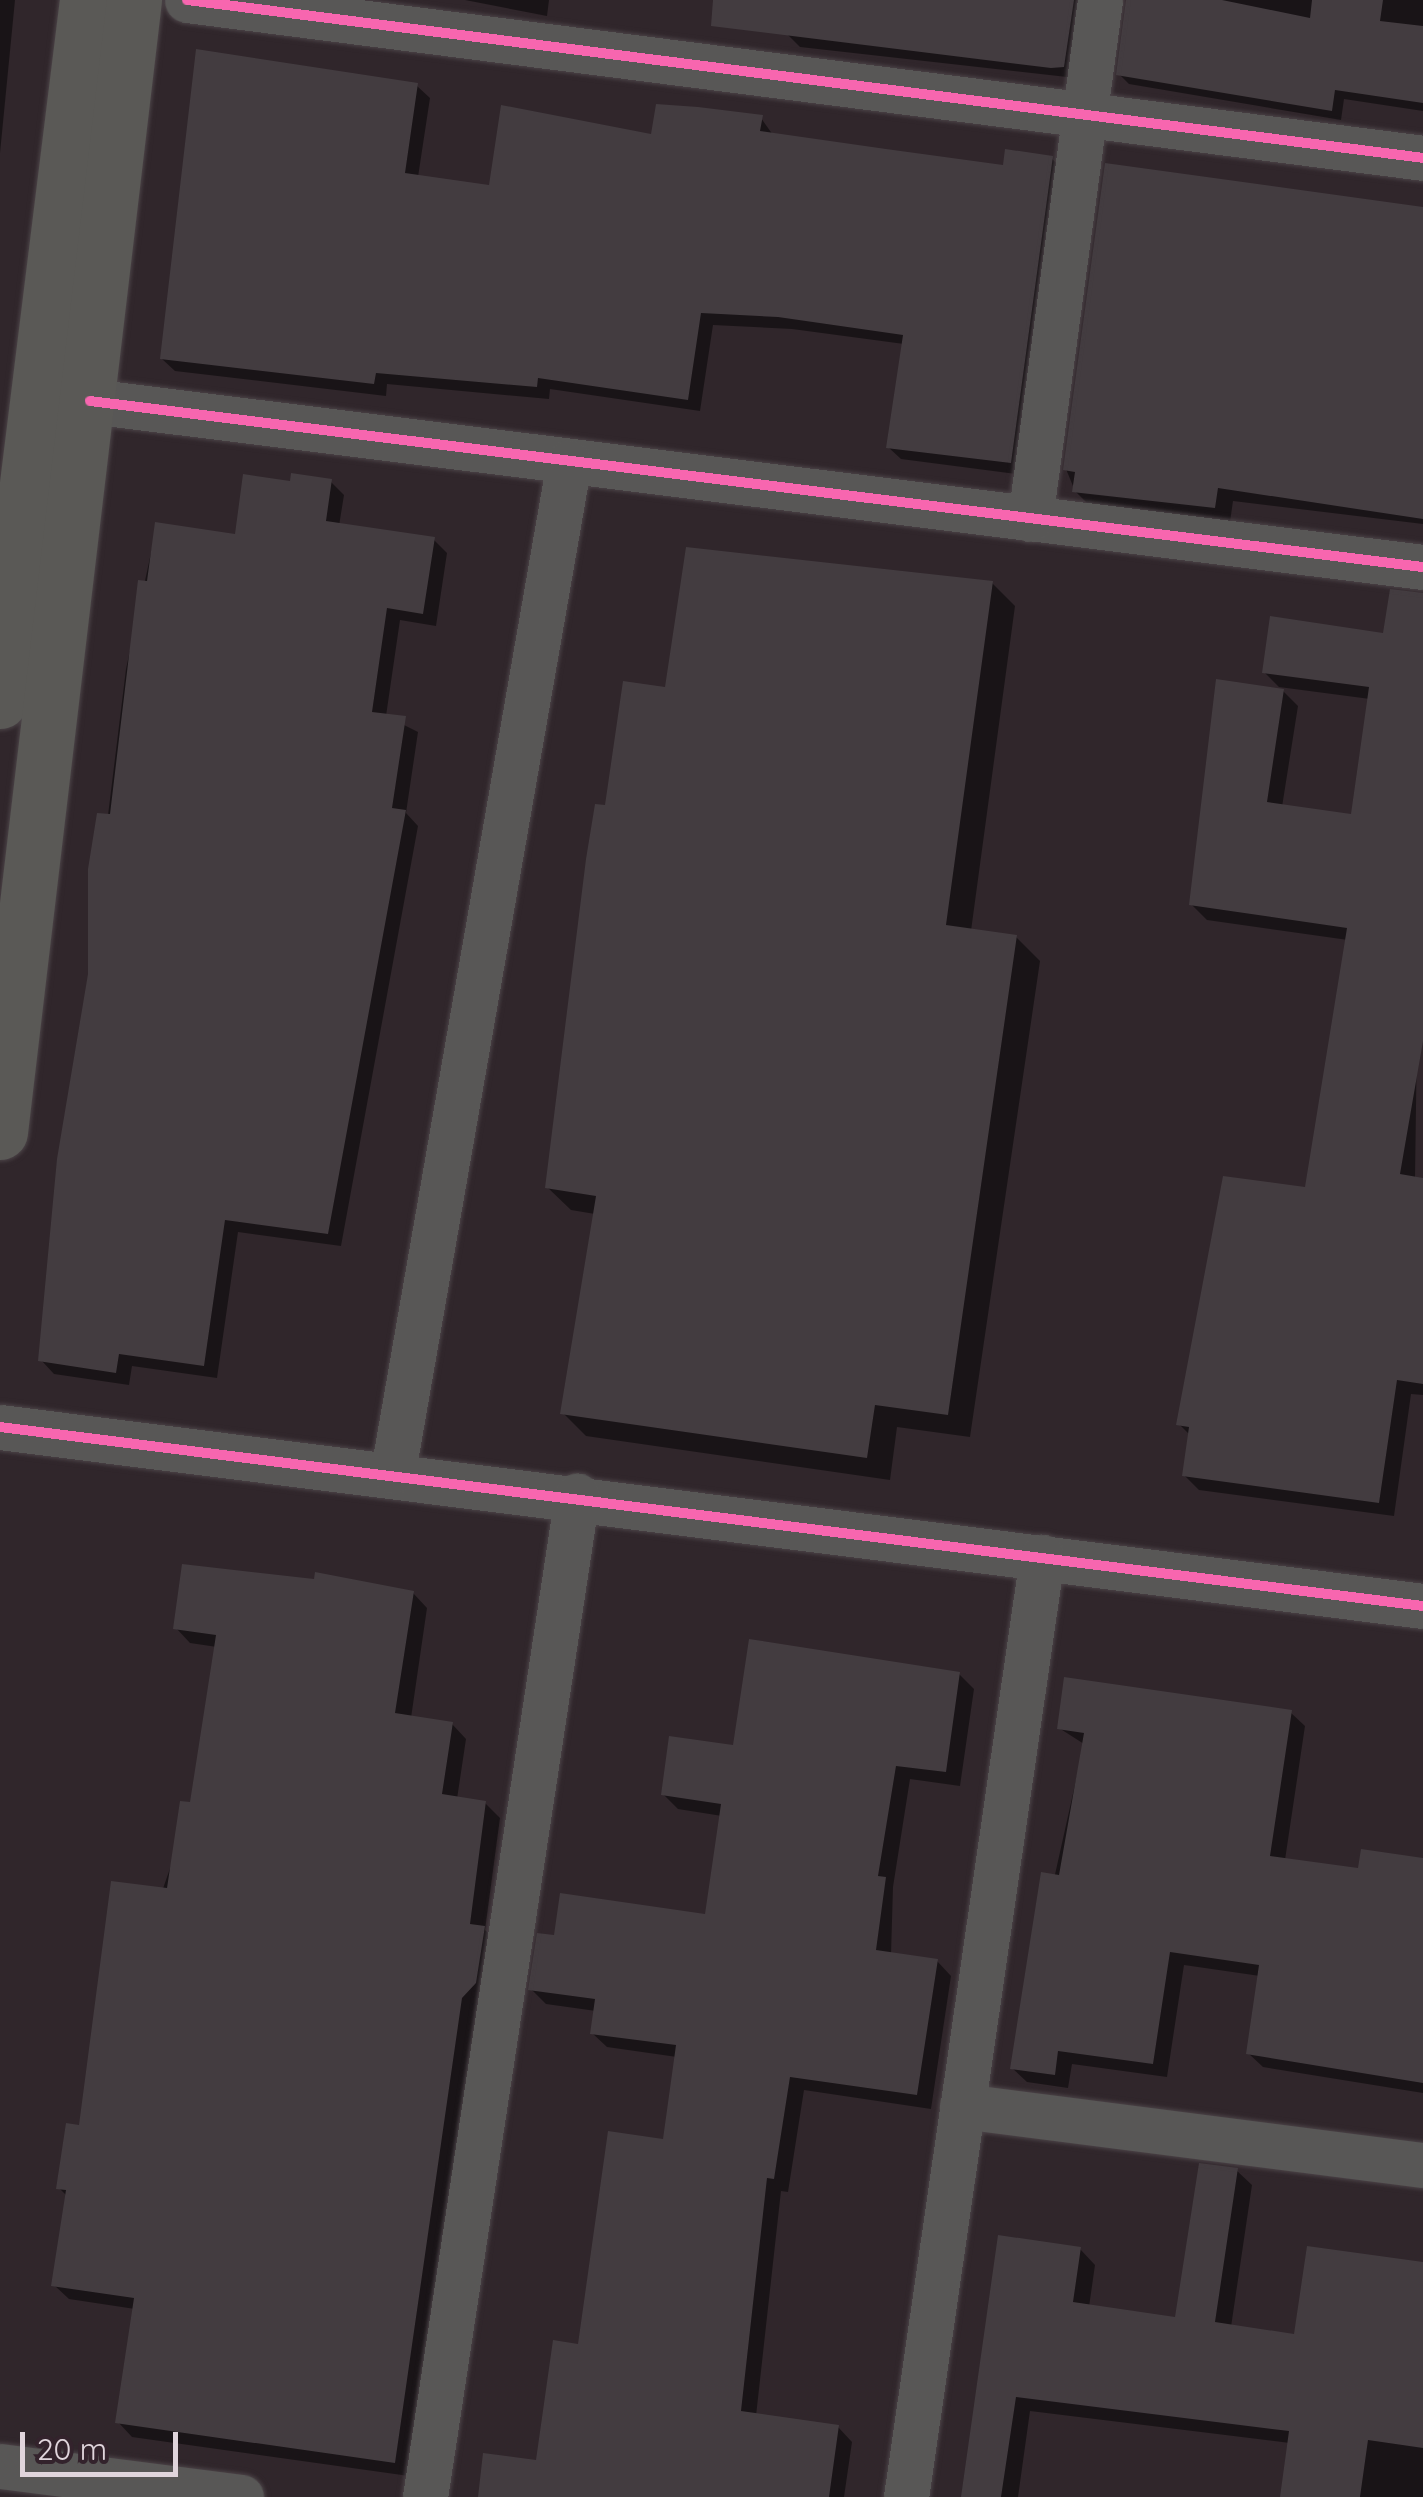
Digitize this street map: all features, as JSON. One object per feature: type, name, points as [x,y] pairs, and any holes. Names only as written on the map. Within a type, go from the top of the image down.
[{"type":"main road","points":[[0,701],[87,0]]},
{"type":"main road","points":[[0,1132],[90,400],[134,0]]},
{"type":"street","points":[[187,0],[1423,158]]},
{"type":"street","points":[[1030,519],[1100,0]]},
{"type":"street","points":[[90,400],[1423,567]]},
{"type":"street","points":[[393,1471],[569,462]]},
{"type":"street","points":[[0,1427],[393,1471],[1423,1606]]},
{"type":"street","points":[[424,2497],[577,1496]]},
{"type":"street","points":[[906,2497],[1042,1557]]},
{"type":"street","points":[[962,2106],[1423,2165]]},
{"type":"street","points":[[0,2466],[240,2497]]},
{"type":"building","points":[[713,0],[1074,0],[1064,67],[1051,68],[711,26]]},
{"type":"building","points":[[1126,0],[1222,0],[1310,18],[1312,0],[1383,0],[1380,21],[1423,26],[1423,103],[1335,90],[1332,111],[1116,75]]},
{"type":"building","points":[[196,49],[418,83],[405,173],[489,185],[501,105],[651,134],[656,104],[698,107],[763,115],[760,131],[886,149],[1003,165],[1005,149],[1053,156],[1011,463],[886,448],[903,335],[778,317],[701,313],[688,400],[538,378],[537,387],[376,373],[374,384],[160,359]]},
{"type":"building","points":[[1105,163],[1423,207],[1423,519],[1218,488],[1215,508],[1072,492],[1075,472],[1063,470]]},
{"type":"building","points":[[291,473],[332,479],[326,521],[435,537],[423,614],[387,608],[372,712],[406,716],[392,808],[406,810],[328,1234],[225,1220],[204,1366],[119,1354],[116,1373],[38,1361],[57,1159],[88,974],[88,869],[97,813],[110,814],[138,580],[147,581],[155,522],[235,534],[243,474],[290,481]]},
{"type":"building","points":[[686,547],[993,581],[946,925],[1017,935],[948,1415],[875,1405],[867,1458],[560,1414],[596,1196],[545,1188],[586,859],[595,804],[605,805],[623,681],[665,687]]},
{"type":"building","points":[[1390,589],[1423,593],[1423,1041],[1400,1174],[1423,1178],[1423,1384],[1397,1380],[1379,1503],[1182,1476],[1189,1427],[1176,1425],[1223,1176],[1305,1187],[1347,928],[1189,905],[1216,679],[1284,689],[1267,802],[1351,814],[1369,687],[1262,673],[1270,616],[1383,633]]},
{"type":"building","points":[[182,1564],[314,1579],[315,1572],[414,1591],[395,1713],[453,1722],[442,1794],[486,1801],[470,1924],[485,1926],[476,1983],[462,1998],[395,2463],[115,2423],[134,2298],[51,2286],[66,2190],[56,2189],[66,2123],[79,2125],[111,1881],[167,1888],[180,1801],[190,1802],[216,1635],[173,1629]]},
{"type":"building","points":[[749,1639],[960,1672],[946,1772],[896,1766],[878,1876],[886,1877],[876,1950],[938,1959],[917,2095],[790,2077],[774,2179],[767,2178],[741,2411],[839,2425],[829,2497],[478,2497],[483,2453],[536,2460],[553,2340],[578,2344],[608,2131],[663,2139],[676,2045],[590,2034],[595,1999],[528,1990],[537,1933],[554,1935],[560,1893],[705,1914],[721,1804],[661,1795],[669,1736],[733,1745]]},
{"type":"building","points":[[1064,1677],[1292,1710],[1270,1856],[1358,1868],[1361,1849],[1423,1858],[1423,2083],[1246,2054],[1259,1965],[1170,1952],[1153,2064],[1058,2051],[1055,2075],[1010,2069],[1041,1872],[1059,1875],[1084,1733],[1057,1729]]},
{"type":"building","points":[[1199,2163],[1238,2168],[1215,2322],[1294,2334],[1307,2246],[1423,2262],[1423,2448],[1368,2440],[1360,2497],[1280,2497],[1289,2431],[1016,2397],[1001,2497],[961,2497],[998,2235],[1081,2247],[1073,2302],[1175,2317]]},
{"type":"cycle path","points":[[187,0],[1423,158]]},
{"type":"cycle path","points":[[90,401],[1423,567]]},
{"type":"cycle path","points":[[0,1427],[1423,1606]]}]
